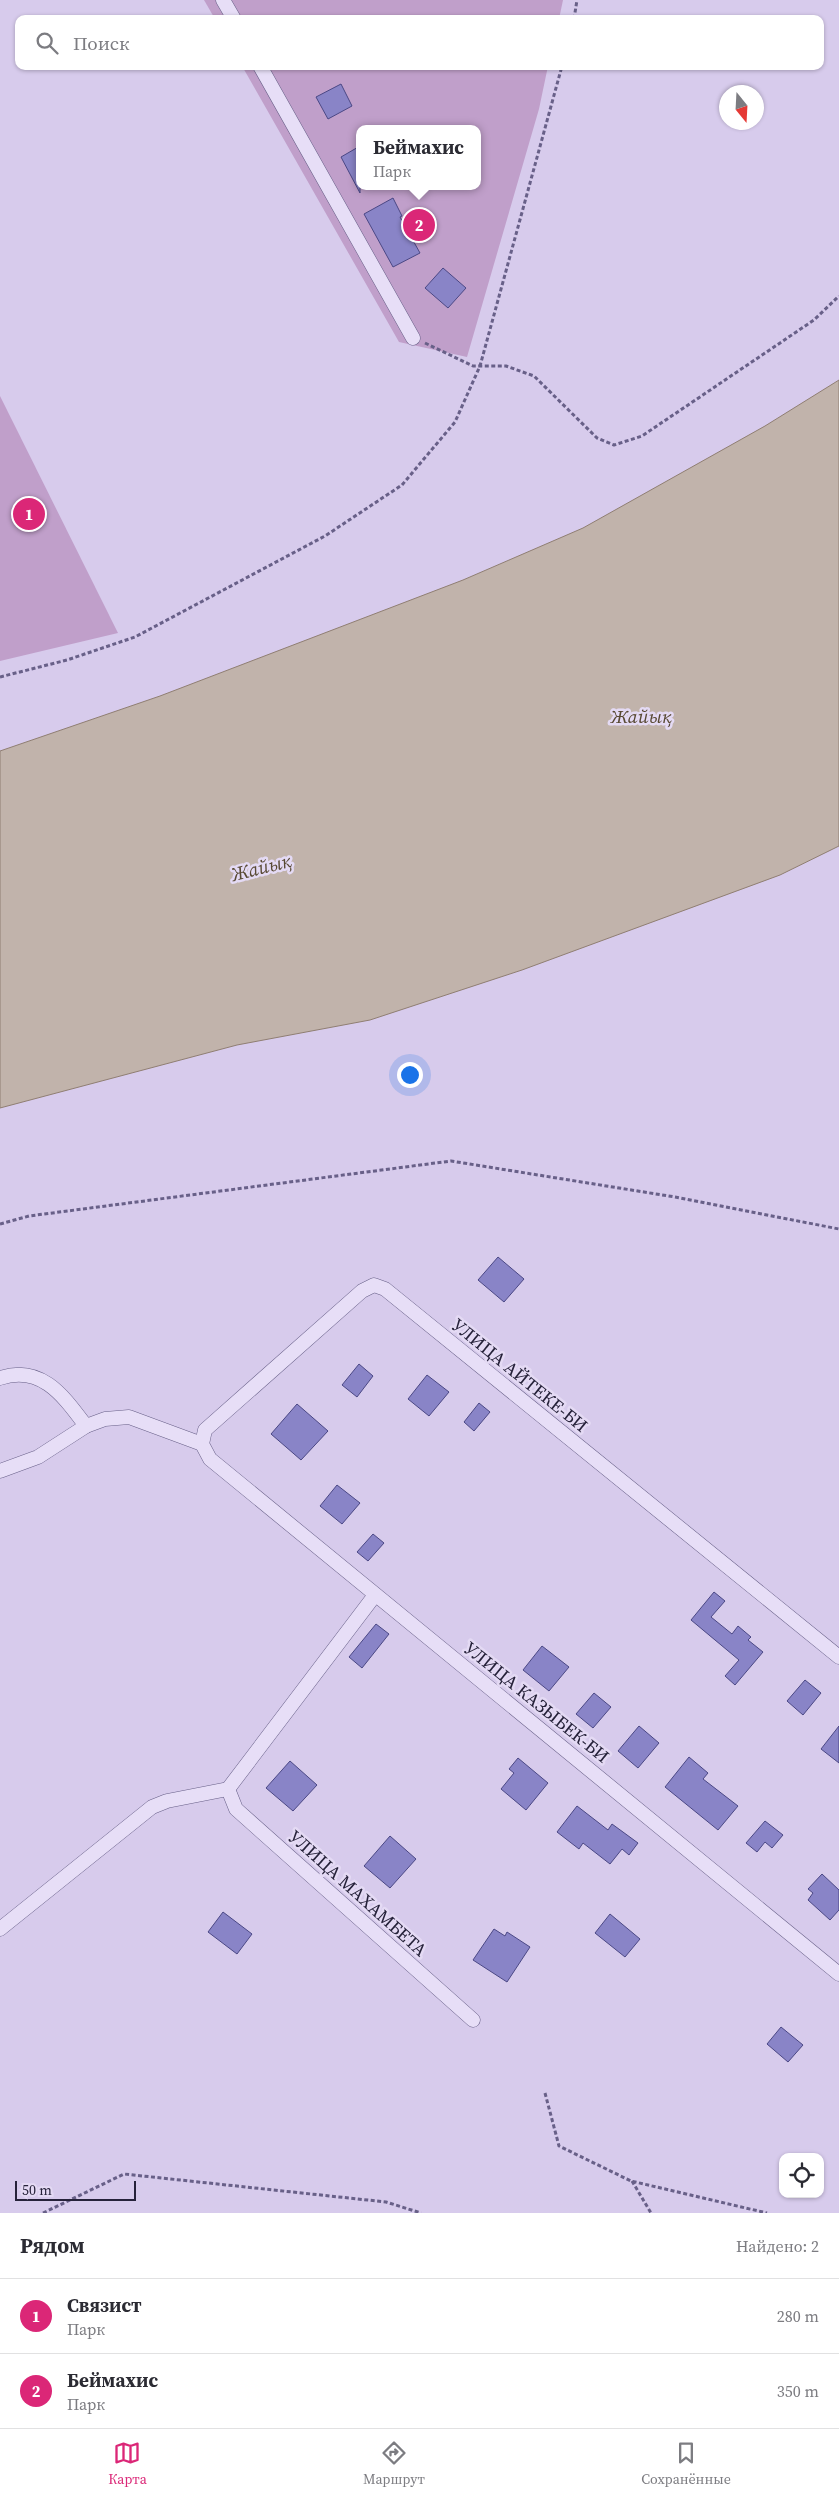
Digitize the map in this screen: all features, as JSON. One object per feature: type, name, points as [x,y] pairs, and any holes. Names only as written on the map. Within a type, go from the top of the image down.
[{"type":"street","points":[[223,0],[232,15]]},
{"type":"street","points":[[262,70],[413,338]]},
{"type":"street","name":"УЛИЦА АЙТЕКЕ-БИ","points":[[202,1444],[205,1430],[362,1291],[374,1285],[385,1289],[839,1657]]},
{"type":"street","points":[[0,1378],[35,1376],[60,1392],[86,1426]]},
{"type":"street","points":[[0,1471],[38,1457],[86,1426],[105,1419],[129,1417],[202,1444]]},
{"type":"street","name":"УЛИЦА КАЗЫБЕК-БИ","points":[[202,1444],[210,1459],[720,1874],[839,1974]]},
{"type":"street","points":[[0,1929],[152,1807],[168,1801],[228,1789],[375,1595]]},
{"type":"street","name":"УЛИЦА МАХАМБЕТА","points":[[228,1789],[236,1809],[472,2020]]},
{"type":"path","points":[[575,15],[577,0]]},
{"type":"path","points":[[0,677],[67,660],[135,637],[325,536],[402,486],[456,422],[480,366],[561,70]]},
{"type":"path","points":[[413,338],[473,366],[506,366],[534,376],[597,438],[614,445],[642,436],[814,320],[839,296]]},
{"type":"path","points":[[0,1224],[29,1216],[451,1162],[674,1197],[839,1229]]},
{"type":"path","points":[[546,2092],[559,2146],[631,2181],[767,2213]]},
{"type":"path","points":[[43,2213],[124,2174],[386,2202],[421,2213]]},
{"type":"path","points":[[631,2181],[651,2213]]},
{"type":"shaded area","points":[[204,0],[563,0],[560,15],[213,15]]},
{"type":"shaded area","points":[[244,70],[547,70],[539,109],[467,357],[399,342]]},
{"type":"shaded area","points":[[0,396],[118,633],[0,661]]},
{"type":"water","name":"Жайық","points":[[839,380],[839,846],[780,875],[522,970],[370,1020],[237,1045],[0,1108],[0,751],[160,696],[463,580],[583,528],[765,426]]},
{"type":"building","points":[[341,84],[352,106],[328,119],[316,97]]},
{"type":"building","points":[[356,148],[356,185],[341,157]]},
{"type":"building","points":[[393,198],[402,216],[400,217],[420,253],[393,267],[364,214]]},
{"type":"building","points":[[443,268],[466,288],[448,308],[425,288]]},
{"type":"building","points":[[498,1257],[524,1279],[504,1302],[478,1280]]},
{"type":"building","points":[[359,1364],[373,1376],[357,1397],[342,1385]]},
{"type":"building","points":[[427,1375],[449,1392],[429,1416],[408,1399]]},
{"type":"building","points":[[479,1403],[490,1412],[474,1431],[464,1422]]},
{"type":"building","points":[[297,1404],[328,1431],[301,1460],[271,1434]]},
{"type":"building","points":[[337,1485],[360,1503],[342,1524],[320,1506]]},
{"type":"building","points":[[373,1534],[384,1543],[368,1561],[357,1552]]},
{"type":"building","points":[[714,1592],[725,1601],[711,1617],[732,1634],[738,1626],[751,1637],[748,1640],[763,1652],[735,1685],[725,1676],[739,1660],[691,1620]]},
{"type":"building","points":[[376,1624],[389,1634],[362,1668],[349,1657]]},
{"type":"building","points":[[542,1646],[569,1667],[549,1691],[523,1670]]},
{"type":"building","points":[[805,1680],[821,1693],[803,1715],[787,1701]]},
{"type":"building","points":[[594,1693],[611,1707],[593,1728],[576,1714]]},
{"type":"building","points":[[639,1726],[659,1743],[638,1768],[618,1751]]},
{"type":"building","points":[[839,1726],[839,1763],[821,1749]]},
{"type":"building","points":[[689,1757],[708,1773],[703,1779],[738,1806],[718,1830],[665,1787]]},
{"type":"building","points":[[518,1758],[548,1783],[526,1810],[501,1789],[514,1773],[509,1769]]},
{"type":"building","points":[[290,1761],[317,1785],[293,1811],[266,1788]]},
{"type":"building","points":[[577,1806],[608,1830],[612,1824],[638,1843],[629,1855],[622,1849],[610,1864],[583,1843],[579,1849],[557,1832]]},
{"type":"building","points":[[765,1821],[783,1835],[772,1848],[765,1842],[757,1852],[746,1843]]},
{"type":"building","points":[[390,1836],[416,1859],[390,1888],[364,1866]]},
{"type":"building","points":[[822,1874],[839,1890],[839,1910],[830,1920],[808,1900],[813,1893],[808,1889]]},
{"type":"building","points":[[223,1912],[252,1934],[237,1954],[208,1932]]},
{"type":"building","points":[[610,1914],[640,1939],[625,1957],[595,1933]]},
{"type":"building","points":[[494,1929],[505,1936],[507,1932],[530,1947],[507,1982],[473,1960]]},
{"type":"building","points":[[781,2027],[803,2045],[788,2062],[767,2044]]},
{"type":"place","name":"Беймахис","points":[[419,225]]},
{"type":"place","name":"Связист","points":[[29,514]]}]
